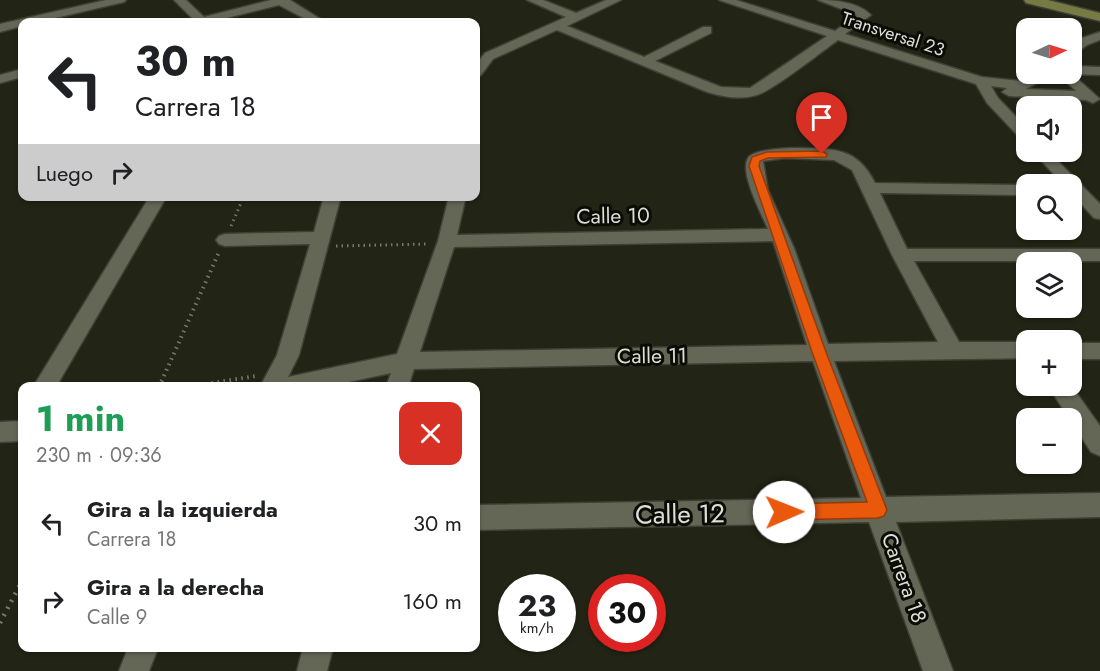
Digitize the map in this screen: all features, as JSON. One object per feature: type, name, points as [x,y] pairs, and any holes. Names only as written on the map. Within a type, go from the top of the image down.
[{"type":"main road","points":[[1031,0],[1100,17]]},
{"type":"main road","points":[[1056,0],[1100,10]]},
{"type":"street","points":[[59,0],[67,18],[120,0]]},
{"type":"street","points":[[180,0],[196,18]]},
{"type":"street","points":[[215,18],[282,0],[312,18]]},
{"type":"street","points":[[533,0],[576,17]]},
{"type":"street","points":[[480,67],[489,56],[615,0]]},
{"type":"street","name":"Transversal 23","points":[[725,0],[981,81],[1023,85]]},
{"type":"street","points":[[557,26],[712,89],[734,94],[756,91],[865,15],[824,0]]},
{"type":"street","points":[[0,27],[18,25]]},
{"type":"street","points":[[644,62],[707,30]]},
{"type":"street","points":[[1082,43],[1100,36]]},
{"type":"street","points":[[480,52],[489,56]]},
{"type":"street","points":[[1082,70],[1100,71]]},
{"type":"street","points":[[0,79],[18,74]]},
{"type":"street","points":[[981,81],[992,100],[1016,125]]},
{"type":"street","points":[[1075,84],[1097,103]]},
{"type":"street","points":[[992,100],[1023,85]]},
{"type":"street","points":[[1009,92],[1097,103]]},
{"type":"street","name":"Carrera 18","points":[[870,188],[856,164],[843,157],[822,154],[767,155],[755,159],[754,166],[759,185],[780,235],[819,352],[938,671]]},
{"type":"street","points":[[1049,162],[1060,174]]},
{"type":"street","points":[[953,350],[901,255],[870,188],[1016,190]]},
{"type":"street","points":[[1082,191],[1100,191]]},
{"type":"street","points":[[1082,198],[1100,214]]},
{"type":"street","points":[[47,382],[160,201]]},
{"type":"street","points":[[265,381],[288,355],[327,242],[332,201]]},
{"type":"street","points":[[399,382],[446,242],[457,201]]},
{"type":"street","name":"Calle 10","points":[[446,242],[780,235]]},
{"type":"street","points":[[225,240],[327,242]]},
{"type":"street","points":[[901,255],[1100,255]]},
{"type":"street","name":"Calle 11","points":[[306,382],[406,361],[1016,350]]},
{"type":"street","points":[[1082,351],[1100,351]]},
{"type":"street","points":[[1066,396],[1100,445]]},
{"type":"street","name":"Calle 12","points":[[480,518],[1100,505]]},
{"type":"street","points":[[134,671],[141,652]]},
{"type":"street","points":[[312,671],[317,652]]},
{"type":"path","points":[[161,382],[242,201]]},
{"type":"path","points":[[327,242],[446,242]]},
{"type":"path","points":[[0,623],[18,589]]},
{"type":"route","points":[[784,512],[878,510],[819,352],[754,166],[755,159],[760,156],[822,154]]}]
